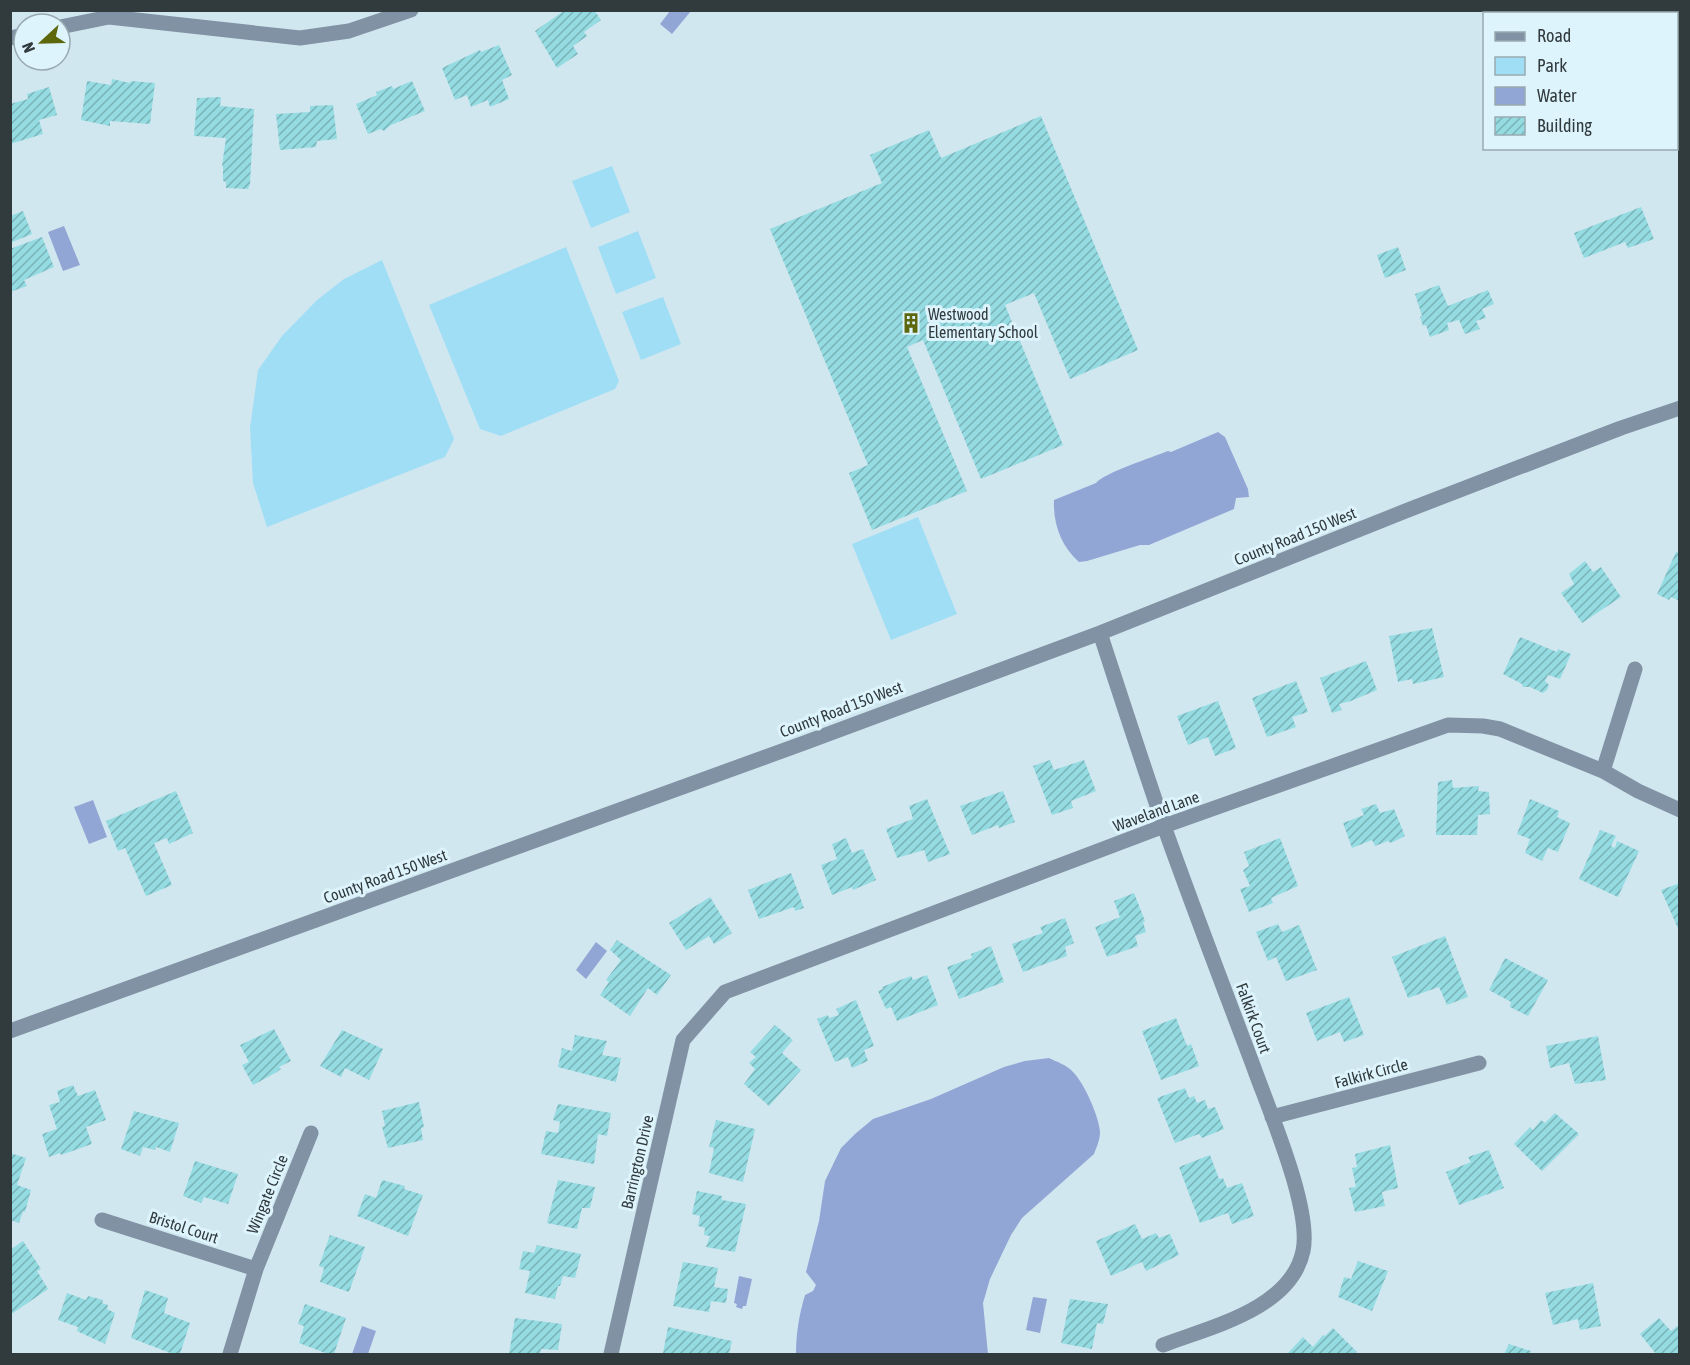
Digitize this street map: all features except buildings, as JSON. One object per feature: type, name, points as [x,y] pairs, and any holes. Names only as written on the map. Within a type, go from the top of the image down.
[{"type":"street","points":[[72,24],[109,14],[300,38],[349,32],[411,10]]},
{"type":"street","name":"County Road 150 West","points":[[10,1031],[804,743],[1100,633],[1408,510],[1621,428],[1680,408]]},
{"type":"street","name":"Falkirk Court","points":[[1100,633],[1164,826],[1272,1117],[1298,1195],[1303,1221],[1303,1251],[1285,1285],[1254,1309],[1163,1345]]},
{"type":"street","points":[[1603,771],[1635,669]]},
{"type":"street","name":"Waveland Lane","points":[[725,992],[1164,826],[1457,724],[1500,729],[1603,771],[1638,791],[1680,810]]},
{"type":"street","name":"Barrington Drive","points":[[611,1354],[683,1040],[725,992]]},
{"type":"street","name":"Falkirk Circle","points":[[1272,1117],[1479,1063]]},
{"type":"street","name":"Wingate Circle","points":[[230,1354],[256,1269],[311,1133]]},
{"type":"street","name":"Bristol Court","points":[[102,1220],[256,1269]]},
{"type":"green space","points":[[612,166],[630,212],[591,228],[572,181]]},
{"type":"green space","points":[[638,231],[656,278],[616,294],[598,247]]},
{"type":"green space","points":[[566,247],[619,381],[615,389],[501,436],[480,429],[429,305]]},
{"type":"green space","points":[[382,260],[454,439],[445,457],[267,527],[253,483],[250,428],[258,370],[282,336],[317,300],[344,279]]},
{"type":"green space","points":[[663,297],[681,344],[641,360],[622,312]]},
{"type":"green space","points":[[918,517],[957,614],[891,640],[852,544]]},
{"type":"water","points":[[670,11],[691,11],[672,34],[660,24]]},
{"type":"water","points":[[64,226],[80,265],[63,271],[48,232]]},
{"type":"water","points":[[1218,432],[1225,437],[1248,489],[1249,497],[1236,498],[1234,509],[1149,545],[1140,545],[1087,561],[1079,562],[1067,549],[1059,534],[1054,500],[1096,483],[1118,470],[1168,451],[1171,452]]},
{"type":"water","points":[[93,800],[107,837],[89,844],[74,807]]},
{"type":"water","points":[[596,942],[607,951],[586,979],[576,970]]},
{"type":"water","points":[[1049,1058],[1071,1070],[1082,1084],[1097,1117],[1099,1138],[1094,1154],[1022,1218],[1011,1235],[990,1279],[983,1303],[988,1354],[796,1354],[798,1324],[805,1295],[813,1291],[816,1285],[806,1272],[819,1221],[825,1181],[841,1148],[873,1119],[931,1099],[1004,1067]]},
{"type":"water","points":[[739,1276],[752,1279],[746,1306],[742,1309],[736,1307],[737,1304],[734,1303]]},
{"type":"water","points":[[1033,1297],[1047,1299],[1040,1333],[1026,1330]]},
{"type":"water","points":[[362,1326],[376,1331],[368,1354],[352,1354]]},
{"type":"place","name":"Westwood Elementary School","points":[[911,323]]}]
